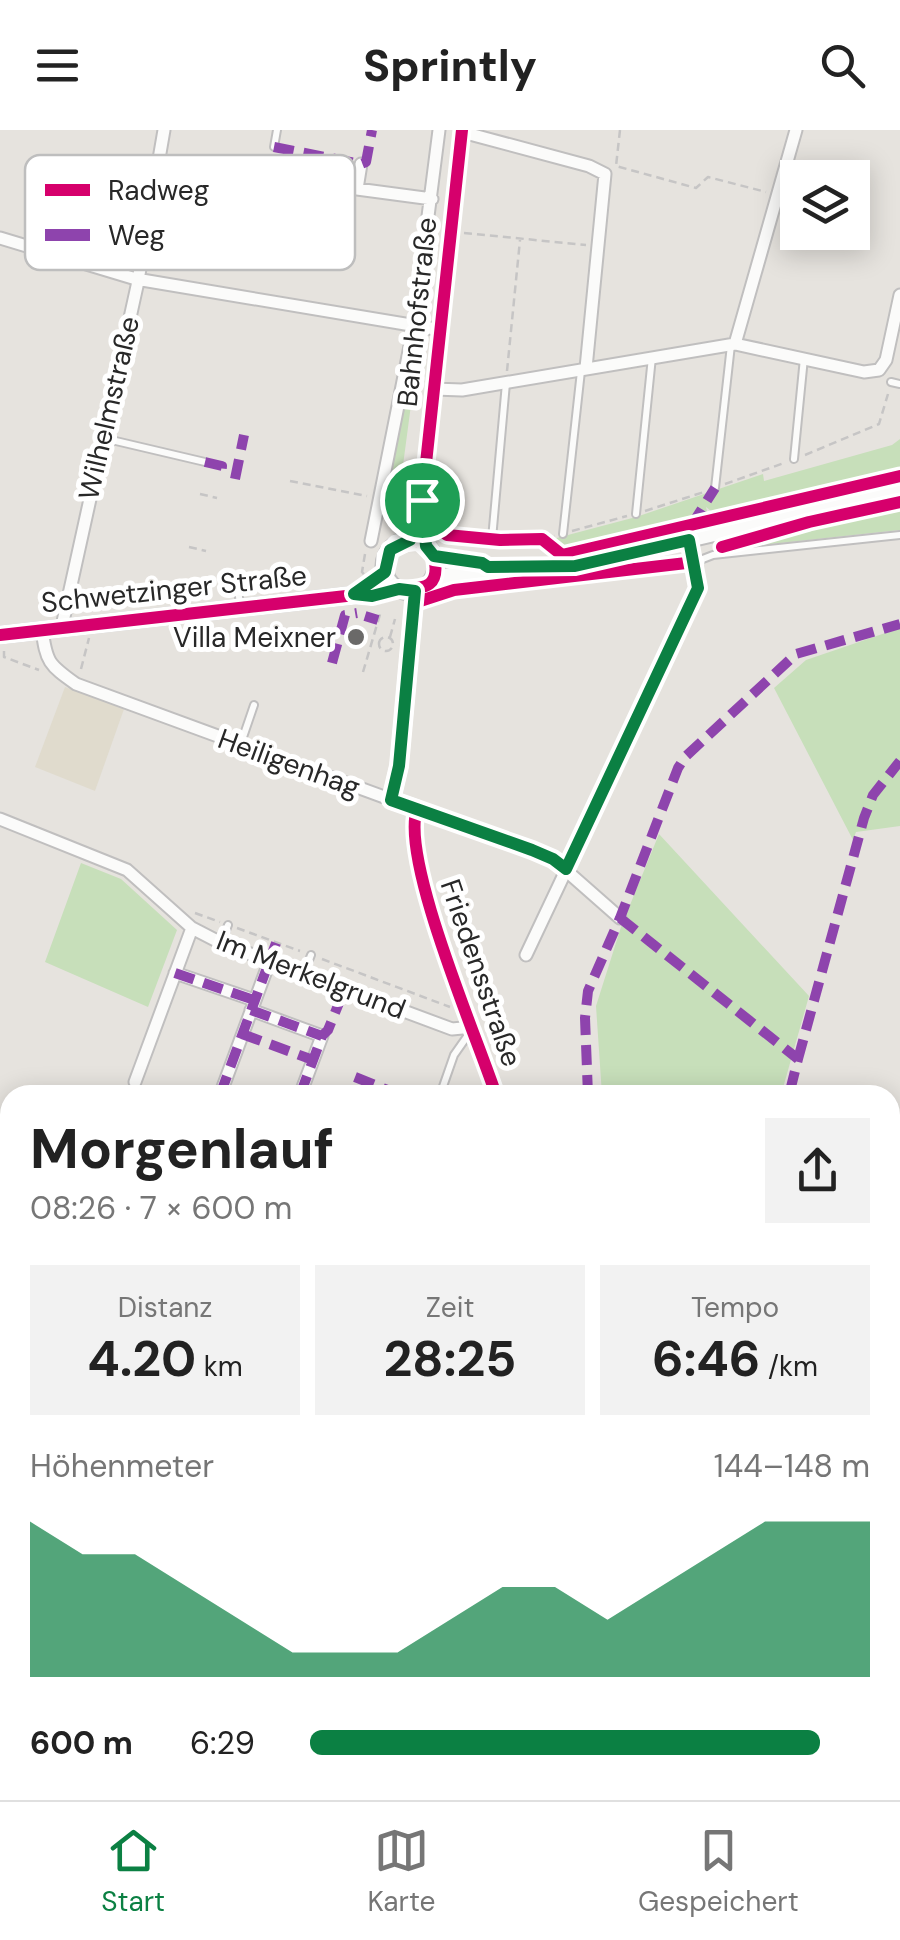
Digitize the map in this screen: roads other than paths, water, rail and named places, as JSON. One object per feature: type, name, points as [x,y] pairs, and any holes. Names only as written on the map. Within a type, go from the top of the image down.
[{"type":"main road","points":[[488,567],[424,547],[390,550],[379,583],[407,590],[426,586],[433,578],[488,567],[575,566],[900,490]]},
{"type":"main road","points":[[424,547],[433,578]]},
{"type":"main road","name":"Schwetzinger Straße","points":[[1,635],[354,594],[379,583]]},
{"type":"street","name":"Wilhelmstraße","points":[[159,155],[164,130]]},
{"type":"street","name":"Bahnhofstraße","points":[[372,542],[414,326],[438,130]]},
{"type":"street","points":[[733,344],[796,130]]},
{"type":"street","points":[[462,131],[589,166],[605,174],[584,368]]},
{"type":"street","name":"Bahnhofstraße","points":[[424,547],[422,500],[462,131]]},
{"type":"street","points":[[360,164],[356,190],[432,200]]},
{"type":"street","points":[[0,238],[25,245]]},
{"type":"street","points":[[109,270],[136,278],[441,330]]},
{"type":"street","name":"Wilhelmstraße","points":[[62,626],[138,270]]},
{"type":"street","points":[[434,389],[462,390],[733,344],[864,372],[879,370],[886,360],[900,295]]},
{"type":"street","points":[[526,955],[698,588],[689,540]]},
{"type":"street","points":[[391,800],[399,766],[407,590]]},
{"type":"street","name":"Heiligenhag","points":[[42,629],[45,658],[52,668],[76,684],[553,859],[620,918]]},
{"type":"street","name":"Friedensstraße","points":[[416,809],[413,821],[419,869],[432,919],[493,1085]]},
{"type":"street","name":"Im Merkelgrund","points":[[0,820],[127,870],[192,928],[221,943],[452,1028],[473,1027]]},
{"type":"street","points":[[135,1082],[192,928]]},
{"type":"street","points":[[224,1085],[270,960]]},
{"type":"street","points":[[175,973],[322,1036],[304,1085]]},
{"type":"lane","points":[[274,147],[277,130]]},
{"type":"lane","points":[[605,174],[616,166]]},
{"type":"lane","points":[[715,488],[733,344]]},
{"type":"lane","points":[[636,514],[652,357]]},
{"type":"lane","points":[[794,459],[804,358]]},
{"type":"lane","points":[[564,534],[584,368]]},
{"type":"lane","points":[[890,382],[900,384]]},
{"type":"lane","points":[[492,539],[506,383]]},
{"type":"lane","points":[[102,438],[206,462]]},
{"type":"lane","points":[[695,562],[714,556],[900,535]]},
{"type":"lane","points":[[238,578],[240,606]]},
{"type":"lane","points":[[240,746],[254,705]]},
{"type":"lane","points":[[221,943],[228,925]]},
{"type":"lane","points":[[304,973],[311,956]]},
{"type":"lane","points":[[444,1085],[454,1056],[473,1027]]},
{"type":"place","name":"Villa Meixner","points":[[356,637]]}]
